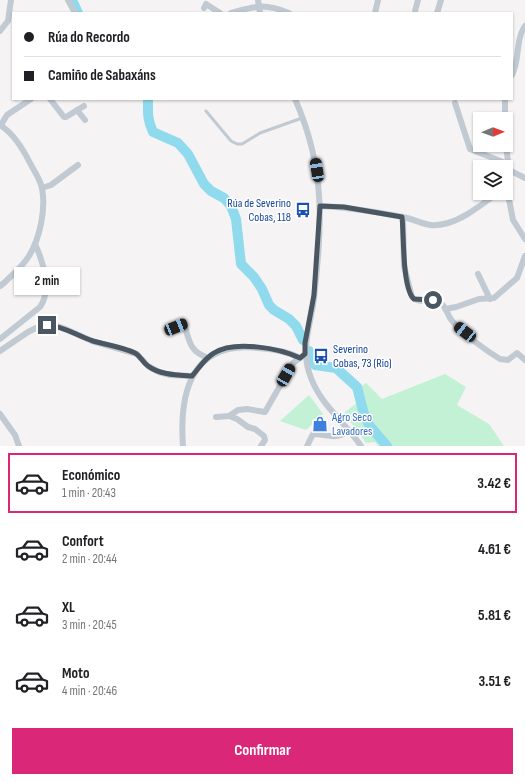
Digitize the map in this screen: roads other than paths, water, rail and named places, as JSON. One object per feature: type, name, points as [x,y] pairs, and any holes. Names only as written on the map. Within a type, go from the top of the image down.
[{"type":"street","points":[[0,31],[11,22],[11,0]]},
{"type":"street","points":[[68,0],[74,12]]},
{"type":"street","points":[[375,12],[378,0]]},
{"type":"street","points":[[415,11],[418,0]]},
{"type":"street","points":[[437,12],[441,0]]},
{"type":"street","points":[[234,12],[258,3],[287,12]]},
{"type":"street","points":[[204,8],[206,4],[218,12]]},
{"type":"street","points":[[513,72],[519,41],[525,26]]},
{"type":"street","points":[[0,286],[29,257],[35,244],[42,216],[42,188],[27,157],[6,129],[0,125],[7,115],[30,100]]},
{"type":"street","points":[[51,100],[64,117],[84,106]]},
{"type":"street","points":[[229,416],[238,410],[247,409],[265,412],[294,363],[302,356],[309,324],[314,295],[320,206],[319,184],[315,157],[295,100]]},
{"type":"street","points":[[505,100],[505,112]]},
{"type":"street","points":[[455,102],[470,149],[493,160]]},
{"type":"street","points":[[77,110],[85,120]]},
{"type":"street","points":[[42,188],[51,185],[78,166]]},
{"type":"street","points":[[513,170],[525,178]]},
{"type":"street","points":[[320,206],[344,207],[402,217],[427,226],[447,223],[460,218],[487,200]]},
{"type":"street","points":[[509,200],[513,220],[525,239]]},
{"type":"street","points":[[402,217],[404,266],[412,297],[418,300],[436,301],[446,309],[455,324],[500,359],[508,360],[517,353],[520,354],[525,360]]},
{"type":"street","points":[[0,339],[43,304],[45,274],[35,244]]},
{"type":"street","points":[[446,309],[479,299],[494,298],[517,278],[525,256]]},
{"type":"street","points":[[478,274],[490,299]]},
{"type":"street","points":[[176,327],[184,324],[192,348],[197,354],[208,358]]},
{"type":"street","points":[[0,351],[28,332],[40,326],[54,326],[63,328],[92,341],[137,354],[148,366],[159,372],[170,375],[192,376]]},
{"type":"street","points":[[183,446],[182,430],[184,403],[188,385],[192,376],[208,358],[220,350],[242,346],[276,350],[302,356]]},
{"type":"street","points":[[302,356],[317,392],[328,409],[349,430],[361,446]]},
{"type":"street","points":[[0,414],[15,435],[19,446]]},
{"type":"street","points":[[216,417],[229,416],[237,419],[248,427],[255,429],[264,436],[265,440],[261,446]]},
{"type":"street","points":[[307,446],[313,434],[343,436],[349,430]]},
{"type":"lane","points":[[206,111],[231,141],[237,144],[242,144],[260,133],[302,118]]},
{"type":"waterway","points":[[72,0],[78,12]]},
{"type":"waterway","points":[[148,100],[149,120],[153,132],[178,143],[188,154],[204,184],[211,191],[224,198],[231,206],[236,219],[241,264],[254,277],[262,289],[269,305],[274,310],[289,319],[296,326],[303,340]]},
{"type":"waterway","points":[[309,351],[315,365],[336,368],[357,387],[364,414],[369,425],[387,446]]},
{"type":"place","name":"Rúa de Severino Cobas, 118","points":[[303,210]]},
{"type":"place","name":"Severino Cobas, 73 (Rio)","points":[[321,356]]},
{"type":"place","name":"Agro Seco Lavadores","points":[[320,424]]}]
